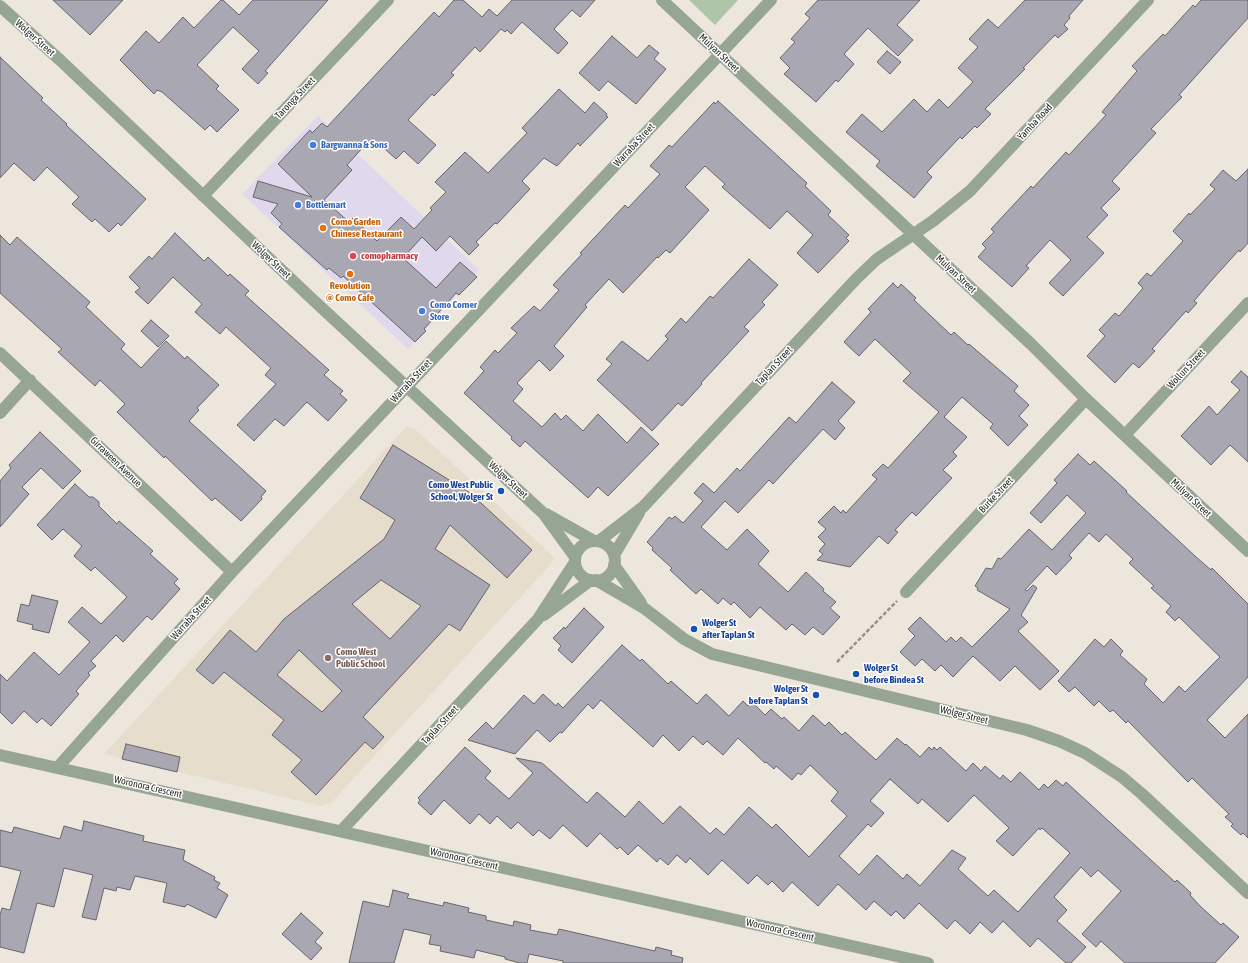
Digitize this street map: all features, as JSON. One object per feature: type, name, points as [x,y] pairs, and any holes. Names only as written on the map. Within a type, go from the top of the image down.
[{"type":"street","points":[[0,6],[5,0]]},
{"type":"street","name":"Taronga Street","points":[[203,196],[388,0]]},
{"type":"street","name":"Mulyan Street","points":[[662,0],[1031,344],[1086,399],[1248,551]]},
{"type":"street","name":"Warraba Street","points":[[58,767],[232,572],[771,0]]},
{"type":"street","name":"Yamba Road","points":[[913,234],[946,212],[970,191],[1148,0]]},
{"type":"street","name":"Wolger Street","points":[[0,6],[60,60],[203,196],[543,513],[575,560]]},
{"type":"street","name":"Taplan Street","points":[[597,541],[643,507],[857,278],[877,259],[913,234]]},
{"type":"street","name":"Wollun Street","points":[[1125,435],[1248,303]]},
{"type":"street","name":"Girraween Avenue","points":[[0,353],[232,572]]},
{"type":"street","points":[[0,413],[30,380]]},
{"type":"street","name":"Burke Street","points":[[906,592],[1086,399]]},
{"type":"street","name":"Taplan Street","points":[[614,560],[643,507]]},
{"type":"street","name":"Wolger Street","points":[[543,513],[597,541]]},
{"type":"street","points":[[597,541],[608,546],[614,560],[605,577],[594,580],[582,576],[575,560],[577,552],[584,544],[597,541]]},
{"type":"street","name":"Taplan Street","points":[[341,831],[538,619],[575,560]]},
{"type":"street","name":"Wolger Street","points":[[614,560],[644,608]]},
{"type":"street","name":"Wolger Street","points":[[594,580],[644,608],[684,639],[712,654],[1027,730],[1066,744],[1105,766],[1137,790],[1248,893]]},
{"type":"street","name":"Taplan Street","points":[[538,619],[594,580]]},
{"type":"street","name":"Woronora Crescent","points":[[0,755],[928,963]]},
{"type":"path","points":[[838,662],[906,592]]},
{"type":"shaded area","points":[[318,116],[479,270],[408,349],[242,194]]},
{"type":"shaded area","name":"Como West Public School","points":[[406,427],[414,428],[554,557],[552,563],[331,803],[321,806],[104,754]]},
{"type":"green space","points":[[689,0],[738,0],[715,25]]},
{"type":"building","points":[[53,0],[123,0],[90,35]]},
{"type":"building","points":[[221,0],[223,0],[239,15],[253,0],[328,0],[265,71],[268,73],[258,84],[242,69],[259,51],[233,27],[197,65],[219,86],[216,89],[239,110],[217,132],[210,125],[205,130],[162,92],[157,90],[154,94],[120,60],[146,31],[159,43],[183,17],[194,28]]},
{"type":"building","points":[[454,0],[463,0],[482,17],[489,9],[497,16],[512,0],[595,0],[580,17],[572,10],[554,29],[568,43],[558,54],[522,22],[511,34],[507,30],[505,32],[501,29],[480,52],[475,47],[451,73],[454,75],[434,96],[432,94],[408,120],[436,145],[418,164],[404,151],[396,159],[377,142],[371,148],[366,144],[347,165],[352,170],[324,200],[349,222],[353,218],[377,241],[401,217],[414,229],[432,210],[430,208],[446,192],[435,182],[465,152],[488,173],[527,133],[522,128],[559,89],[585,113],[594,102],[607,114],[606,116],[608,117],[580,146],[578,143],[557,166],[544,158],[522,181],[530,189],[497,224],[495,223],[476,242],[479,245],[469,255],[450,236],[436,251],[422,237],[403,258],[436,288],[460,262],[477,277],[459,295],[456,293],[424,329],[426,331],[415,342],[343,276],[341,278],[329,268],[327,270],[279,227],[282,224],[271,213],[278,204],[253,197],[258,181],[312,197],[278,164],[310,130],[312,133],[322,123],[327,127],[434,12],[439,17]]},
{"type":"building","points":[[818,0],[920,0],[897,25],[913,40],[898,56],[868,28],[844,54],[854,64],[838,82],[836,80],[816,102],[784,74],[790,68],[780,58],[795,42],[791,39],[810,18],[805,14]]},
{"type":"building","points":[[1025,0],[1083,0],[1069,16],[1070,18],[1064,25],[1068,29],[1058,38],[1055,35],[1023,68],[1025,69],[985,109],[991,114],[977,128],[975,126],[962,139],[960,137],[927,172],[932,177],[914,198],[876,166],[880,161],[846,132],[862,114],[882,132],[914,99],[927,112],[939,99],[948,108],[973,82],[958,68],[978,47],[969,39],[988,19],[998,28]]},
{"type":"building","points":[[1201,0],[1248,0],[1248,18],[1179,95],[1182,97],[1151,129],[1156,133],[1112,181],[1120,189],[1101,208],[1108,215],[1087,237],[1104,253],[1063,296],[1049,283],[1071,260],[1050,240],[1026,266],[1029,268],[1012,287],[978,257],[986,248],[982,244],[994,232],[991,229],[1031,186],[1033,188],[1066,152],[1069,155],[1106,115],[1102,112],[1137,71],[1132,66],[1163,34],[1165,36],[1193,5],[1195,7]]},
{"type":"building","points":[[612,36],[637,58],[649,45],[659,53],[654,59],[666,69],[636,104],[608,81],[599,91],[579,73]]},
{"type":"building","points":[[887,51],[901,62],[890,74],[877,62]]},
{"type":"building","points":[[0,57],[43,98],[41,100],[67,124],[66,125],[146,199],[121,226],[118,223],[109,232],[95,219],[92,222],[72,204],[79,197],[47,167],[34,181],[14,163],[0,178]]},
{"type":"building","points":[[718,101],[807,183],[805,186],[831,211],[828,215],[849,235],[846,238],[849,241],[818,273],[797,253],[813,235],[787,211],[770,229],[722,187],[725,184],[705,166],[685,187],[709,210],[670,253],[666,250],[658,258],[657,257],[623,293],[609,279],[585,305],[587,307],[554,346],[564,356],[550,371],[539,360],[517,383],[523,389],[513,401],[542,427],[555,413],[561,420],[566,415],[583,431],[598,414],[627,443],[641,427],[659,444],[608,496],[598,487],[588,498],[525,441],[520,447],[511,439],[512,437],[464,393],[484,371],[480,367],[495,350],[498,353],[517,333],[511,328],[534,306],[540,311],[559,290],[553,285],[582,254],[580,253],[625,205],[628,208],[660,174],[650,166],[669,145],[672,147],[714,102],[715,104]]},
{"type":"building","points":[[1248,169],[1248,243],[1240,252],[1239,250],[1211,281],[1194,301],[1197,303],[1188,313],[1186,311],[1152,349],[1155,351],[1139,368],[1133,363],[1115,383],[1087,356],[1105,336],[1099,330],[1115,313],[1119,316],[1143,288],[1138,283],[1147,273],[1151,276],[1183,241],[1173,231],[1189,213],[1190,215],[1215,189],[1210,185],[1223,170],[1236,181]]},
{"type":"building","points":[[175,233],[204,261],[208,257],[228,276],[230,274],[249,291],[245,295],[329,370],[324,375],[343,391],[340,394],[347,400],[328,421],[307,402],[284,426],[275,419],[254,441],[237,425],[276,384],[265,375],[271,368],[226,327],[220,334],[195,312],[202,304],[173,277],[148,304],[135,292],[140,288],[129,277],[149,256],[152,259]]},
{"type":"building","points":[[0,235],[10,245],[17,237],[90,302],[86,307],[125,344],[121,349],[141,368],[166,341],[185,359],[187,356],[219,385],[197,408],[199,410],[189,421],[266,491],[261,497],[262,499],[241,521],[215,498],[212,501],[165,456],[164,458],[117,412],[125,404],[100,380],[95,386],[58,352],[62,349],[0,293]]},
{"type":"building","points":[[749,259],[778,285],[762,302],[765,305],[744,327],[749,331],[682,406],[678,403],[652,431],[597,380],[612,364],[606,359],[622,341],[648,361],[668,339],[665,336],[681,318],[686,323],[710,296],[713,298]]},
{"type":"building","points":[[893,283],[898,288],[901,284],[916,298],[914,300],[951,335],[954,332],[1018,386],[1014,391],[1029,405],[1019,416],[1028,425],[1008,446],[990,428],[993,424],[962,397],[944,417],[967,437],[953,452],[957,456],[943,470],[952,478],[916,516],[912,512],[895,530],[898,532],[888,544],[879,536],[850,567],[817,560],[823,554],[819,551],[825,544],[818,537],[826,529],[818,522],[834,506],[841,513],[843,510],[846,513],[877,479],[872,475],[883,464],[888,468],[939,412],[903,381],[911,373],[875,339],[859,356],[844,342],[871,312],[868,309]]},
{"type":"building","points":[[151,320],[169,336],[158,347],[141,331]]},
{"type":"building","points":[[1241,371],[1248,377],[1248,462],[1230,445],[1211,465],[1181,436],[1209,406],[1217,415],[1240,390],[1231,382]]},
{"type":"building","points":[[832,382],[855,402],[838,421],[845,428],[835,440],[823,429],[773,484],[769,480],[738,513],[725,501],[701,527],[727,550],[747,529],[769,551],[758,564],[788,592],[806,572],[824,589],[823,591],[836,602],[830,608],[840,617],[823,635],[813,627],[805,635],[792,624],[786,630],[760,607],[750,618],[734,602],[731,605],[723,598],[718,604],[701,589],[696,594],[670,570],[672,568],[652,550],[653,548],[647,542],[669,517],[672,519],[675,516],[683,523],[703,501],[694,493],[703,483],[714,493],[737,468],[740,471],[789,417],[796,423]]},
{"type":"building","points":[[40,432],[81,471],[63,489],[41,468],[22,487],[29,494],[0,527],[0,481],[11,468],[9,465]]},
{"type":"building","points":[[393,445],[470,493],[532,550],[507,578],[450,525],[435,549],[490,585],[460,631],[449,624],[363,717],[384,737],[373,749],[365,742],[316,795],[291,772],[302,760],[272,735],[284,720],[224,672],[213,684],[196,670],[230,630],[256,652],[284,619],[384,539],[395,520],[360,498]],"holes":[[[381,580],[421,606],[390,639],[352,604]],[[299,650],[342,691],[322,712],[277,675]]]},
{"type":"building","points":[[1078,454],[1090,465],[1094,461],[1195,556],[1211,570],[1212,568],[1248,604],[1248,677],[1207,720],[1225,738],[1248,714],[1248,838],[1243,833],[1241,835],[1231,826],[1233,824],[1225,817],[1229,814],[1192,778],[1188,782],[1128,721],[1126,723],[1113,710],[1110,712],[1099,701],[1094,706],[1075,687],[1069,692],[1058,681],[1095,639],[1104,647],[1111,639],[1123,651],[1120,655],[1147,679],[1144,684],[1163,703],[1179,686],[1185,692],[1220,657],[1179,617],[1175,621],[1166,612],[1171,606],[1151,588],[1154,586],[1129,563],[1133,559],[1106,534],[1099,542],[1089,533],[1069,555],[1072,558],[1056,575],[1047,566],[1025,590],[1027,591],[1033,585],[1037,588],[1021,615],[1028,622],[1018,631],[1059,671],[1040,690],[1015,666],[1000,681],[973,656],[953,677],[941,665],[935,671],[922,659],[915,666],[900,652],[915,636],[908,629],[920,617],[946,642],[951,637],[956,642],[961,637],[972,647],[1010,609],[977,590],[978,588],[975,586],[986,568],[992,569],[998,558],[1001,559],[1029,529],[1052,550],[1086,513],[1067,495],[1041,523],[1030,513],[1057,483],[1054,480]]},
{"type":"building","points":[[75,484],[89,497],[93,497],[99,502],[99,506],[117,524],[119,521],[153,551],[150,554],[178,579],[174,583],[180,589],[152,620],[147,616],[123,642],[116,635],[91,661],[96,666],[88,673],[90,675],[76,691],[79,694],[51,726],[42,718],[37,723],[24,711],[12,724],[0,712],[0,674],[7,681],[34,652],[59,675],[90,642],[68,622],[82,607],[101,624],[127,597],[95,567],[91,571],[74,556],[82,546],[63,529],[52,540],[37,525]]},
{"type":"building","points":[[32,595],[58,601],[49,633],[32,629],[33,625],[17,621],[21,604],[29,606]]},
{"type":"building","points":[[584,608],[604,627],[572,663],[558,650],[561,646],[553,638],[564,627],[565,629]]},
{"type":"building","points":[[622,645],[640,661],[642,659],[668,684],[671,681],[697,704],[706,694],[729,716],[743,701],[748,706],[752,702],[765,715],[771,709],[782,719],[784,717],[799,731],[813,715],[825,726],[829,722],[842,735],[845,732],[876,760],[897,738],[920,757],[929,747],[932,750],[934,747],[937,750],[940,747],[966,771],[973,763],[981,771],[985,766],[1000,779],[1003,775],[1011,782],[1020,772],[1039,790],[1044,784],[1048,788],[1056,780],[1063,786],[1066,782],[1175,882],[1177,880],[1191,893],[1190,895],[1200,906],[1221,925],[1223,923],[1239,937],[1215,963],[1125,963],[1101,941],[1096,947],[1082,934],[1121,891],[1098,870],[1091,877],[1081,867],[1054,897],[1067,910],[1057,921],[1086,947],[1071,963],[1066,963],[1038,938],[1030,947],[1003,921],[992,933],[980,922],[970,934],[955,920],[947,929],[919,903],[904,919],[896,911],[891,916],[874,901],[866,910],[838,884],[818,906],[792,882],[783,892],[772,881],[768,885],[757,875],[748,884],[722,860],[708,875],[690,858],[686,863],[677,855],[668,865],[660,858],[657,862],[638,845],[628,855],[620,847],[617,849],[600,833],[587,847],[563,825],[550,839],[539,830],[533,836],[518,822],[511,829],[497,816],[490,824],[479,814],[470,824],[444,800],[431,815],[418,803],[420,800],[418,798],[465,747],[491,771],[485,778],[509,799],[533,773],[516,758],[542,763],[587,803],[597,792],[625,817],[639,801],[663,824],[680,806],[710,834],[716,828],[724,835],[749,807],[772,828],[776,824],[809,857],[847,816],[831,801],[838,792],[810,765],[801,775],[798,773],[792,780],[776,766],[774,769],[766,762],[765,763],[738,738],[723,755],[707,741],[703,745],[693,736],[679,751],[663,735],[653,747],[601,700],[593,709],[588,704],[562,733],[560,732],[550,742],[537,730],[515,754],[468,740],[486,722],[493,729],[524,695],[534,704],[543,694],[556,706],[558,703],[563,708]],"holes":[[[890,779],[918,804],[922,799],[948,822],[974,795],[1009,828],[996,841],[1013,856],[1039,828],[1040,830],[1042,828],[1070,853],[1018,912],[994,890],[988,896],[958,869],[966,858],[952,850],[920,886],[907,874],[903,879],[877,855],[859,875],[839,856],[868,824],[871,827],[884,813],[870,801]]]},
{"type":"building","points":[[126,744],[180,757],[177,772],[122,759]]},
{"type":"building","points":[[84,821],[144,836],[143,841],[185,850],[183,860],[215,877],[214,880],[220,883],[217,888],[228,895],[216,918],[187,904],[185,907],[163,902],[167,883],[135,876],[130,890],[117,887],[116,891],[104,888],[96,920],[82,917],[93,875],[64,868],[54,907],[37,903],[24,953],[0,947],[0,915],[2,908],[10,910],[21,871],[0,866],[0,830],[12,833],[14,827],[60,839],[64,826],[82,831]]},
{"type":"building","points":[[393,890],[409,894],[407,898],[443,906],[444,902],[469,908],[468,912],[486,916],[486,920],[513,926],[514,921],[531,925],[530,930],[557,935],[559,929],[655,951],[656,947],[672,951],[671,955],[683,958],[682,963],[563,963],[563,961],[529,954],[527,963],[520,963],[505,959],[505,957],[476,950],[474,958],[440,951],[441,946],[429,944],[431,935],[404,929],[394,963],[349,963],[363,901],[389,907]]},
{"type":"building","points":[[301,913],[323,933],[315,942],[322,948],[311,960],[282,934]]},
{"type":"place","name":"Bargwanna & Sons","points":[[313,145]]},
{"type":"place","name":"Bottlemart","points":[[298,205]]},
{"type":"place","name":"Como Garden Chinese Restaurant","points":[[323,228]]},
{"type":"place","name":"comopharmacy","points":[[353,256]]},
{"type":"place","name":"Revolution @ Como Cafe","points":[[350,274]]},
{"type":"place","name":"Como Corner Store","points":[[422,311]]},
{"type":"place","name":"Como West Public School, Wolger St","points":[[501,491]]},
{"type":"place","name":"Wolger St after Taplan St","points":[[694,629]]},
{"type":"place","name":"Como West Public School","points":[[328,658]]},
{"type":"place","name":"Wolger St before Bindea St","points":[[856,674]]},
{"type":"place","name":"Wolger St before Taplan St","points":[[816,695]]}]
